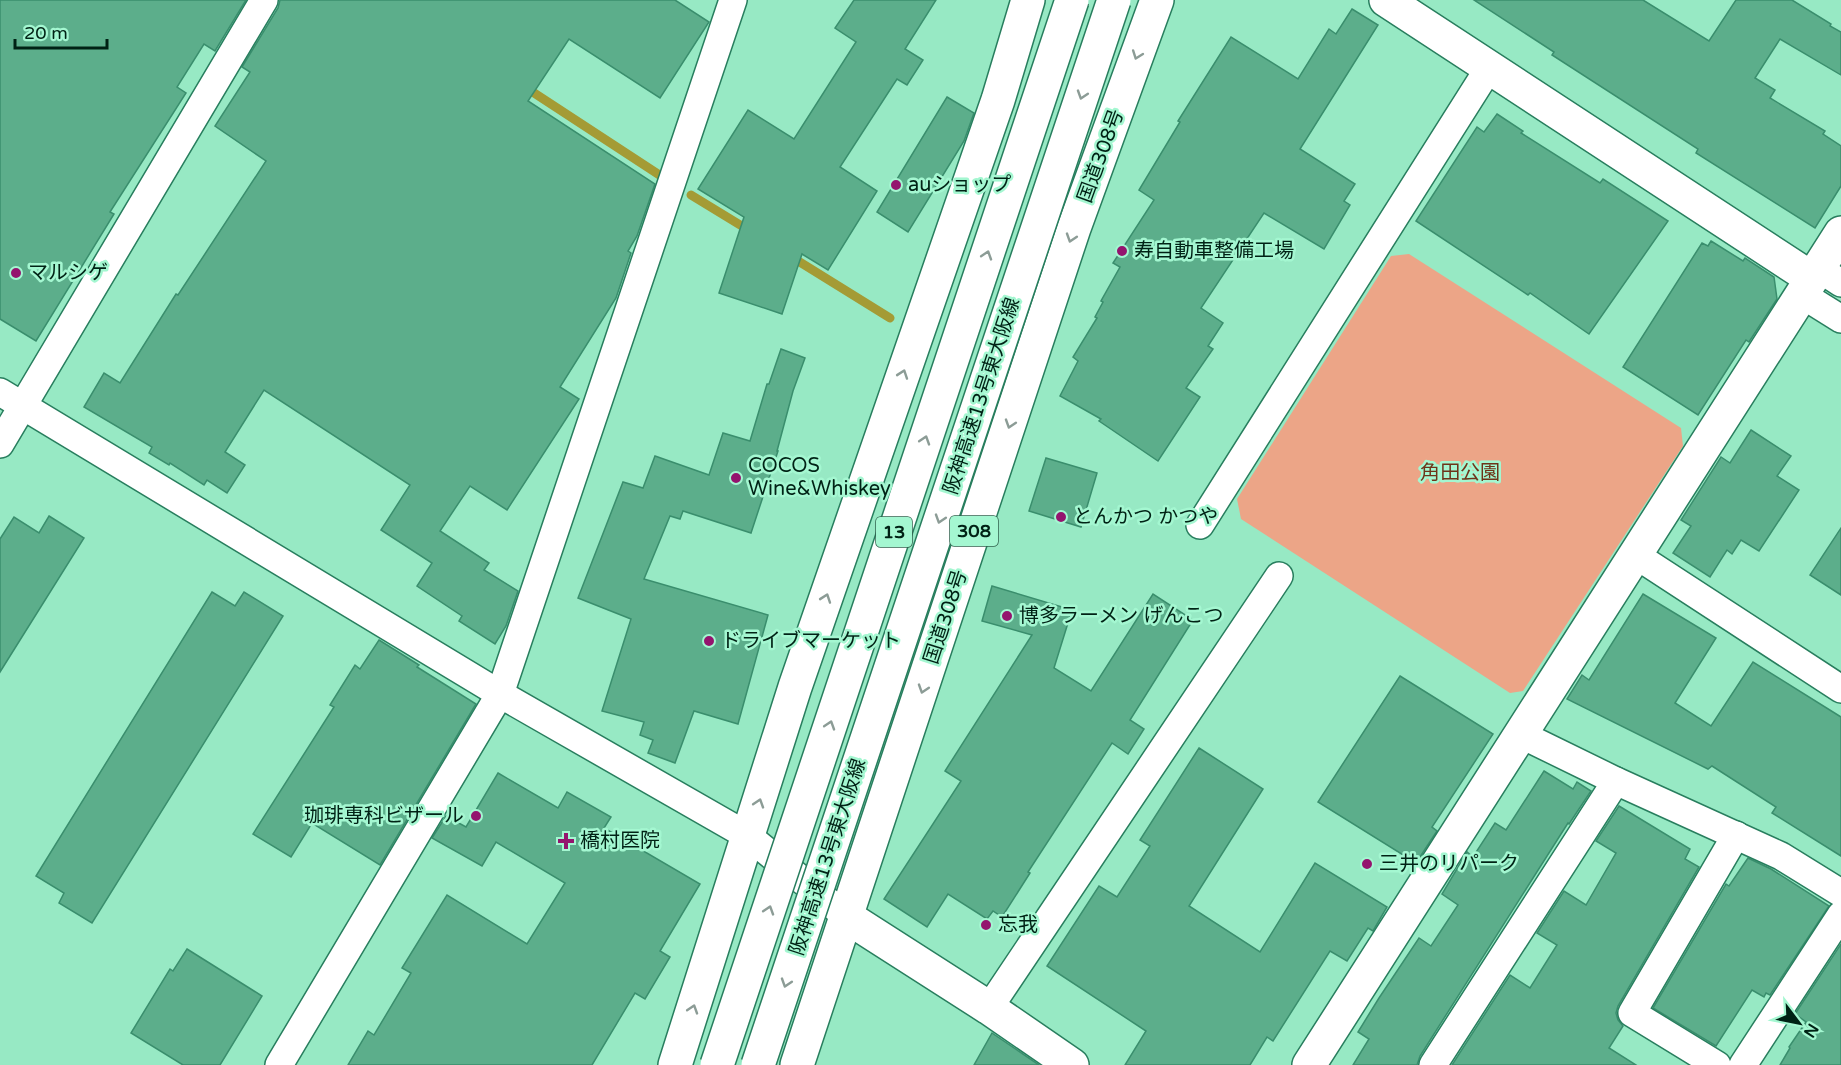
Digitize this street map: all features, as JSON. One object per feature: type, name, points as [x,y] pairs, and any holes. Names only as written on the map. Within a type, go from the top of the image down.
[{"type":"main road","points":[[675,1065],[795,687],[998,100],[1028,0]]},
{"type":"main road","name":"阪神高速13号東大阪線","points":[[717,1065],[1072,0]]},
{"type":"main road","name":"阪神高速13号東大阪線","points":[[758,1065],[1114,0]]},
{"type":"main road","name":"国道308号","points":[[797,1065],[1074,228],[1157,0]]},
{"type":"main road","points":[[1397,3],[1489,68],[1818,281]]},
{"type":"main road","points":[[1309,1065],[1634,554],[1818,281],[1841,233]]},
{"type":"main road","points":[[847,917],[989,1008],[1072,1065]]},
{"type":"street","points":[[0,444],[264,0]]},
{"type":"street","points":[[279,1065],[500,694],[724,4]]},
{"type":"street","points":[[1200,525],[1489,68]]},
{"type":"street","points":[[1818,281],[1841,319]]},
{"type":"street","points":[[0,392],[500,694],[748,836],[847,917]]},
{"type":"street","points":[[1634,554],[1841,689]]},
{"type":"street","points":[[989,1008],[1279,576]]},
{"type":"street","points":[[1521,734],[1616,781],[1781,856],[1841,893]]},
{"type":"street","points":[[1433,1065],[1616,781]]},
{"type":"street","points":[[1717,1065],[1632,1013],[1736,835]]},
{"type":"street","points":[[1743,1065],[1841,915]]},
{"type":"green space","name":"角田公園","points":[[1409,254],[1681,428],[1683,446],[1523,691],[1510,693],[1241,519],[1237,499],[1391,256]]},
{"type":"building","points":[[0,0],[246,0],[215,51],[204,44],[177,87],[186,93],[110,212],[114,214],[36,341],[0,319]]},
{"type":"building","points":[[280,0],[675,0],[709,22],[660,98],[569,39],[528,101],[655,184],[637,236],[628,251],[631,253],[616,298],[560,387],[579,399],[507,510],[470,486],[440,531],[489,563],[484,570],[518,591],[506,626],[495,644],[459,621],[462,616],[417,586],[432,563],[381,530],[410,485],[264,390],[225,452],[245,465],[227,493],[207,480],[204,485],[170,463],[169,465],[149,453],[152,447],[84,407],[104,373],[120,383],[176,294],[178,295],[266,161],[215,126],[250,72],[242,67],[278,8]]},
{"type":"building","points":[[854,0],[936,0],[905,49],[923,60],[907,85],[897,79],[840,167],[877,191],[828,270],[802,254],[782,314],[719,293],[744,217],[698,189],[748,110],[794,139],[856,42],[835,28]]},
{"type":"building","points":[[1474,0],[1643,0],[1709,41],[1736,0],[1792,0],[1841,32],[1841,75],[1780,39],[1755,78],[1775,90],[1770,98],[1825,131],[1823,134],[1841,146],[1841,186],[1815,228],[1696,153],[1698,149],[1552,55],[1554,52]]},
{"type":"building","points":[[1352,9],[1378,25],[1300,149],[1355,184],[1344,201],[1350,205],[1324,249],[1264,213],[1201,308],[1223,323],[1208,346],[1213,349],[1186,388],[1200,397],[1158,461],[1099,421],[1101,419],[1060,396],[1078,361],[1073,357],[1097,318],[1095,317],[1103,302],[1101,301],[1120,267],[1113,263],[1154,200],[1139,190],[1180,122],[1178,121],[1231,37],[1298,79],[1329,29],[1336,34]]},
{"type":"building","points":[[947,97],[974,113],[964,141],[908,232],[877,212]]},
{"type":"building","points":[[1497,114],[1523,131],[1521,133],[1600,183],[1603,179],[1668,221],[1589,334],[1530,293],[1528,295],[1416,221],[1477,127],[1484,132]]},
{"type":"building","points":[[1711,241],[1743,261],[1745,258],[1774,277],[1777,299],[1749,342],[1746,340],[1698,415],[1623,367],[1702,243],[1708,246]]},
{"type":"building","points":[[781,349],[805,358],[751,533],[683,511],[680,519],[670,516],[644,579],[768,615],[738,724],[694,711],[675,763],[648,753],[653,740],[640,735],[644,722],[602,711],[631,619],[578,598],[623,482],[643,488],[655,456],[709,475],[723,433],[750,441],[767,384],[769,384]]},
{"type":"building","points":[[1751,430],[1791,456],[1777,476],[1799,490],[1759,551],[1741,540],[1732,554],[1727,550],[1710,577],[1673,553],[1691,526],[1681,520],[1721,457],[1730,463]]},
{"type":"building","points":[[1046,458],[1097,473],[1081,527],[1029,511]]},
{"type":"building","points":[[49,516],[84,538],[0,672],[0,539],[14,517],[39,533]]},
{"type":"building","points":[[1841,528],[1841,595],[1810,575]]},
{"type":"building","points":[[992,586],[1072,610],[1054,668],[1091,691],[1153,594],[1193,620],[1130,720],[1144,729],[1128,754],[1112,743],[1028,872],[1030,873],[1002,917],[993,911],[987,919],[948,894],[927,927],[884,899],[961,781],[945,771],[1032,635],[982,621]]},
{"type":"building","points":[[212,592],[235,606],[244,592],[283,616],[92,923],[59,903],[64,893],[36,876]]},
{"type":"building","points":[[1643,594],[1716,638],[1675,703],[1711,726],[1753,662],[1841,717],[1841,856],[1772,813],[1776,807],[1712,766],[1708,769],[1567,699],[1582,675],[1589,680]]},
{"type":"building","points":[[379,640],[476,704],[380,865],[312,823],[291,857],[253,834],[334,707],[330,705],[355,665],[360,669]]},
{"type":"building","points":[[1400,676],[1493,734],[1432,827],[1437,831],[1416,863],[1318,802]]},
{"type":"building","points":[[1199,748],[1263,789],[1189,906],[1260,952],[1315,863],[1387,907],[1373,931],[1368,928],[1347,961],[1330,951],[1273,1041],[1267,1037],[1250,1065],[1125,1065],[1146,1031],[1047,966],[1099,886],[1117,897],[1150,846],[1140,840]]},
{"type":"building","points":[[1544,771],[1573,789],[1577,782],[1591,791],[1568,823],[1420,1056],[1417,1065],[1353,1065],[1369,1039],[1358,1032],[1379,998],[1419,938],[1431,946],[1458,905],[1442,894],[1467,852],[1473,857],[1495,823],[1506,830]]},
{"type":"building","points":[[498,773],[558,808],[567,792],[611,817],[604,828],[700,884],[660,951],[670,957],[645,999],[635,993],[592,1065],[348,1065],[368,1031],[374,1035],[411,973],[402,968],[447,895],[527,944],[565,883],[496,842],[482,866],[432,838],[446,816],[466,827]]},
{"type":"building","points":[[1619,806],[1690,849],[1685,859],[1699,867],[1618,1006],[1616,1013],[1623,1026],[1609,1048],[1636,1065],[1452,1065],[1510,975],[1530,988],[1557,945],[1537,933],[1564,891],[1586,905],[1616,853],[1596,841]]},
{"type":"building","points":[[1748,858],[1771,869],[1829,906],[1770,995],[1766,993],[1764,997],[1752,990],[1716,1046],[1653,1008],[1726,884],[1729,886]]},
{"type":"building","points":[[1841,944],[1841,1065],[1780,1065],[1806,1022],[1795,1014]]},
{"type":"building","points":[[187,949],[262,996],[220,1065],[183,1065],[131,1033],[170,969],[173,971]]},
{"type":"building","points":[[992,1033],[1039,1065],[974,1065]]},
{"type":"waterway","points":[[525,87],[661,176]]},
{"type":"waterway","points":[[691,195],[750,231]]},
{"type":"waterway","points":[[790,256],[890,318]]},
{"type":"railway","points":[[733,1065],[1088,0]]},
{"type":"railway","points":[[760,1065],[1103,0]]},
{"type":"place","name":"auショップ","points":[[896,185]]},
{"type":"place","name":"寿自動車整備工場","points":[[1122,251]]},
{"type":"place","name":"マルシゲ","points":[[16,273]]},
{"type":"place","name":"COCOS Wine&Whiskey","points":[[736,478]]},
{"type":"place","name":"とんかつ かつや","points":[[1061,517]]},
{"type":"place","name":"博多ラーメン げんこつ","points":[[1007,616]]},
{"type":"place","name":"ドライブマーケット","points":[[709,641]]},
{"type":"place","name":"珈琲専科ビザール","points":[[476,816]]},
{"type":"place","name":"橋村医院","points":[[566,841]]},
{"type":"place","name":"三井のリパーク","points":[[1367,864]]},
{"type":"place","name":"忘我","points":[[986,925]]}]
